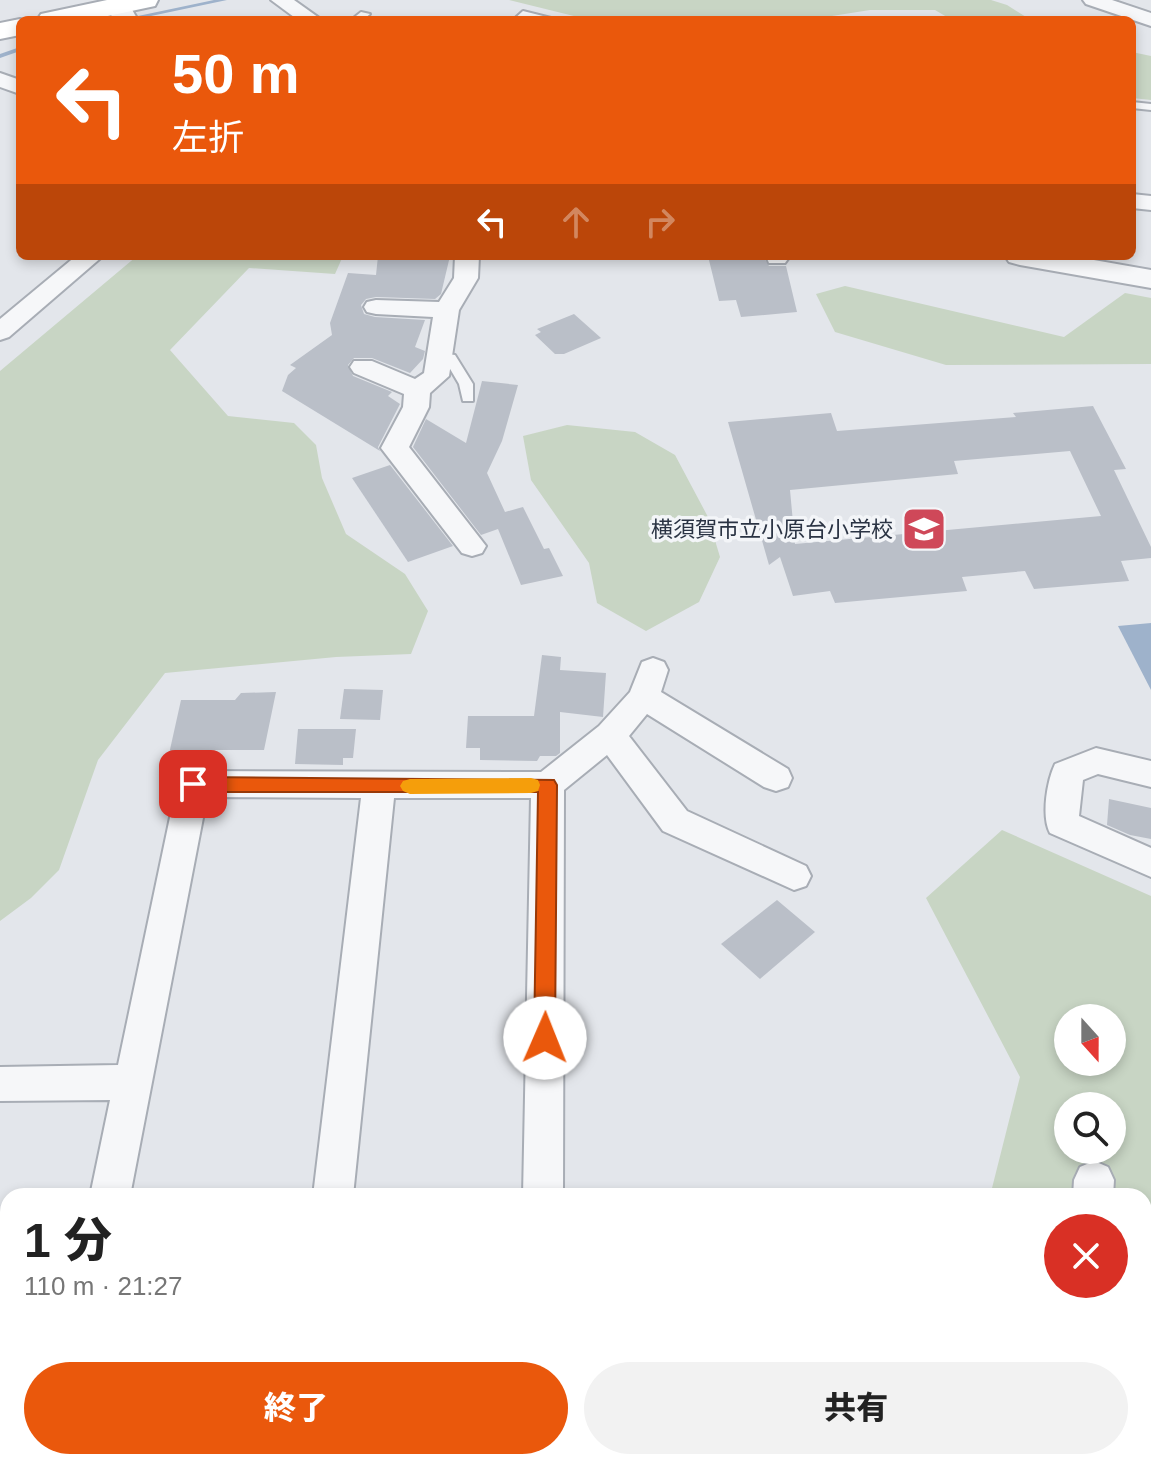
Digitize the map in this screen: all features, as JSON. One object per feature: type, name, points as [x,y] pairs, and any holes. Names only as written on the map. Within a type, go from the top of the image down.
[{"type":"main road","points":[[60,16],[80,7],[128,10]]},
{"type":"street","points":[[281,0],[306,16]]},
{"type":"street","points":[[1093,0],[1151,20]]},
{"type":"street","points":[[0,332],[86,260]]},
{"type":"street","points":[[417,390],[436,376],[447,310],[466,278],[467,260]]},
{"type":"street","points":[[1043,260],[1151,279]]},
{"type":"street","points":[[376,307],[447,310]]},
{"type":"street","points":[[363,367],[417,390]]},
{"type":"street","points":[[417,390],[416,407],[395,448],[472,546]]},
{"type":"street","points":[[112,1188],[193,784],[548,785],[610,735],[648,684],[776,778]]},
{"type":"street","points":[[610,735],[675,821],[794,876]]},
{"type":"street","points":[[1151,774],[1096,761],[1067,773],[1062,823],[1151,863]]},
{"type":"street","points":[[543,1188],[548,785]]},
{"type":"street","points":[[334,1188],[379,786]]},
{"type":"street","points":[[0,1084],[133,1082]]},
{"type":"lane","points":[[439,357],[450,358],[466,384],[468,398]]},
{"type":"green space","points":[[509,0],[991,0],[1025,16],[945,16],[935,10],[870,10],[832,16],[574,16]]},
{"type":"green space","points":[[1136,53],[1151,56],[1151,100],[1136,98]]},
{"type":"green space","points":[[132,260],[341,260],[335,274],[249,268],[170,350],[228,416],[294,423],[316,445],[322,478],[346,534],[405,574],[428,611],[411,654],[336,657],[165,673],[98,760],[59,870],[31,898],[0,921],[0,371]]},
{"type":"green space","points":[[845,286],[1064,337],[1125,293],[1151,298],[1151,364],[946,365],[835,332],[816,294]]},
{"type":"green space","points":[[567,425],[635,432],[675,455],[708,517],[720,557],[699,602],[646,631],[597,603],[589,563],[531,480],[523,436]]},
{"type":"green space","points":[[1002,830],[1151,896],[1151,1188],[992,1188],[1020,1077],[926,898]]},
{"type":"water","points":[[1151,623],[1151,690],[1118,626]]},
{"type":"building","points":[[378,260],[449,260],[441,294],[435,299],[376,297],[366,299],[361,305],[364,314],[375,317],[425,320],[415,347],[425,351],[423,359],[410,373],[372,358],[354,358],[348,365],[353,376],[392,392],[388,396],[400,404],[378,447],[380,451],[282,391],[288,375],[296,368],[290,365],[332,335],[330,323],[348,273],[376,275]]},
{"type":"building","points":[[709,260],[765,260],[769,266],[786,266],[797,312],[741,317],[736,300],[719,301]]},
{"type":"building","points":[[574,314],[601,338],[564,354],[555,354],[535,335],[541,332],[537,329]]},
{"type":"building","points":[[482,381],[518,385],[502,441],[487,473],[505,512],[523,507],[544,549],[549,548],[563,576],[521,585],[498,529],[481,535],[413,447],[426,419],[466,443]]},
{"type":"building","points":[[1093,406],[1126,469],[1114,470],[1151,547],[1151,558],[1121,561],[1129,581],[1034,589],[1025,571],[962,577],[967,591],[835,603],[830,591],[793,596],[780,557],[769,565],[728,422],[831,413],[837,431],[1016,417],[1013,413]],"holes":[[[1070,451],[1101,516],[795,544],[790,490],[958,474],[954,461]]]},
{"type":"building","points":[[390,465],[453,546],[408,562],[352,478]]},
{"type":"building","points":[[542,655],[561,657],[560,670],[606,673],[603,717],[560,712],[560,753],[556,756],[540,756],[537,761],[480,760],[480,748],[466,748],[468,716],[534,716]]},
{"type":"building","points":[[344,689],[383,690],[380,720],[340,719]]},
{"type":"building","points":[[276,692],[264,750],[209,750],[190,764],[167,763],[181,700],[235,700],[241,693]]},
{"type":"building","points":[[298,729],[356,729],[353,758],[343,758],[343,765],[295,764]]},
{"type":"building","points":[[1109,799],[1151,808],[1151,839],[1130,835],[1107,825]]},
{"type":"building","points":[[777,900],[815,932],[760,979],[721,944]]},
{"type":"waterway","points":[[142,16],[224,0]]},
{"type":"waterway","points":[[0,56],[16,50]]},
{"type":"slow traffic","points":[[410,786],[531,785]]},
{"type":"place","name":"横須賀市立小原台小学校","points":[[924,529]]},
{"type":"route","points":[[193,784],[548,785],[545,1038]]}]
